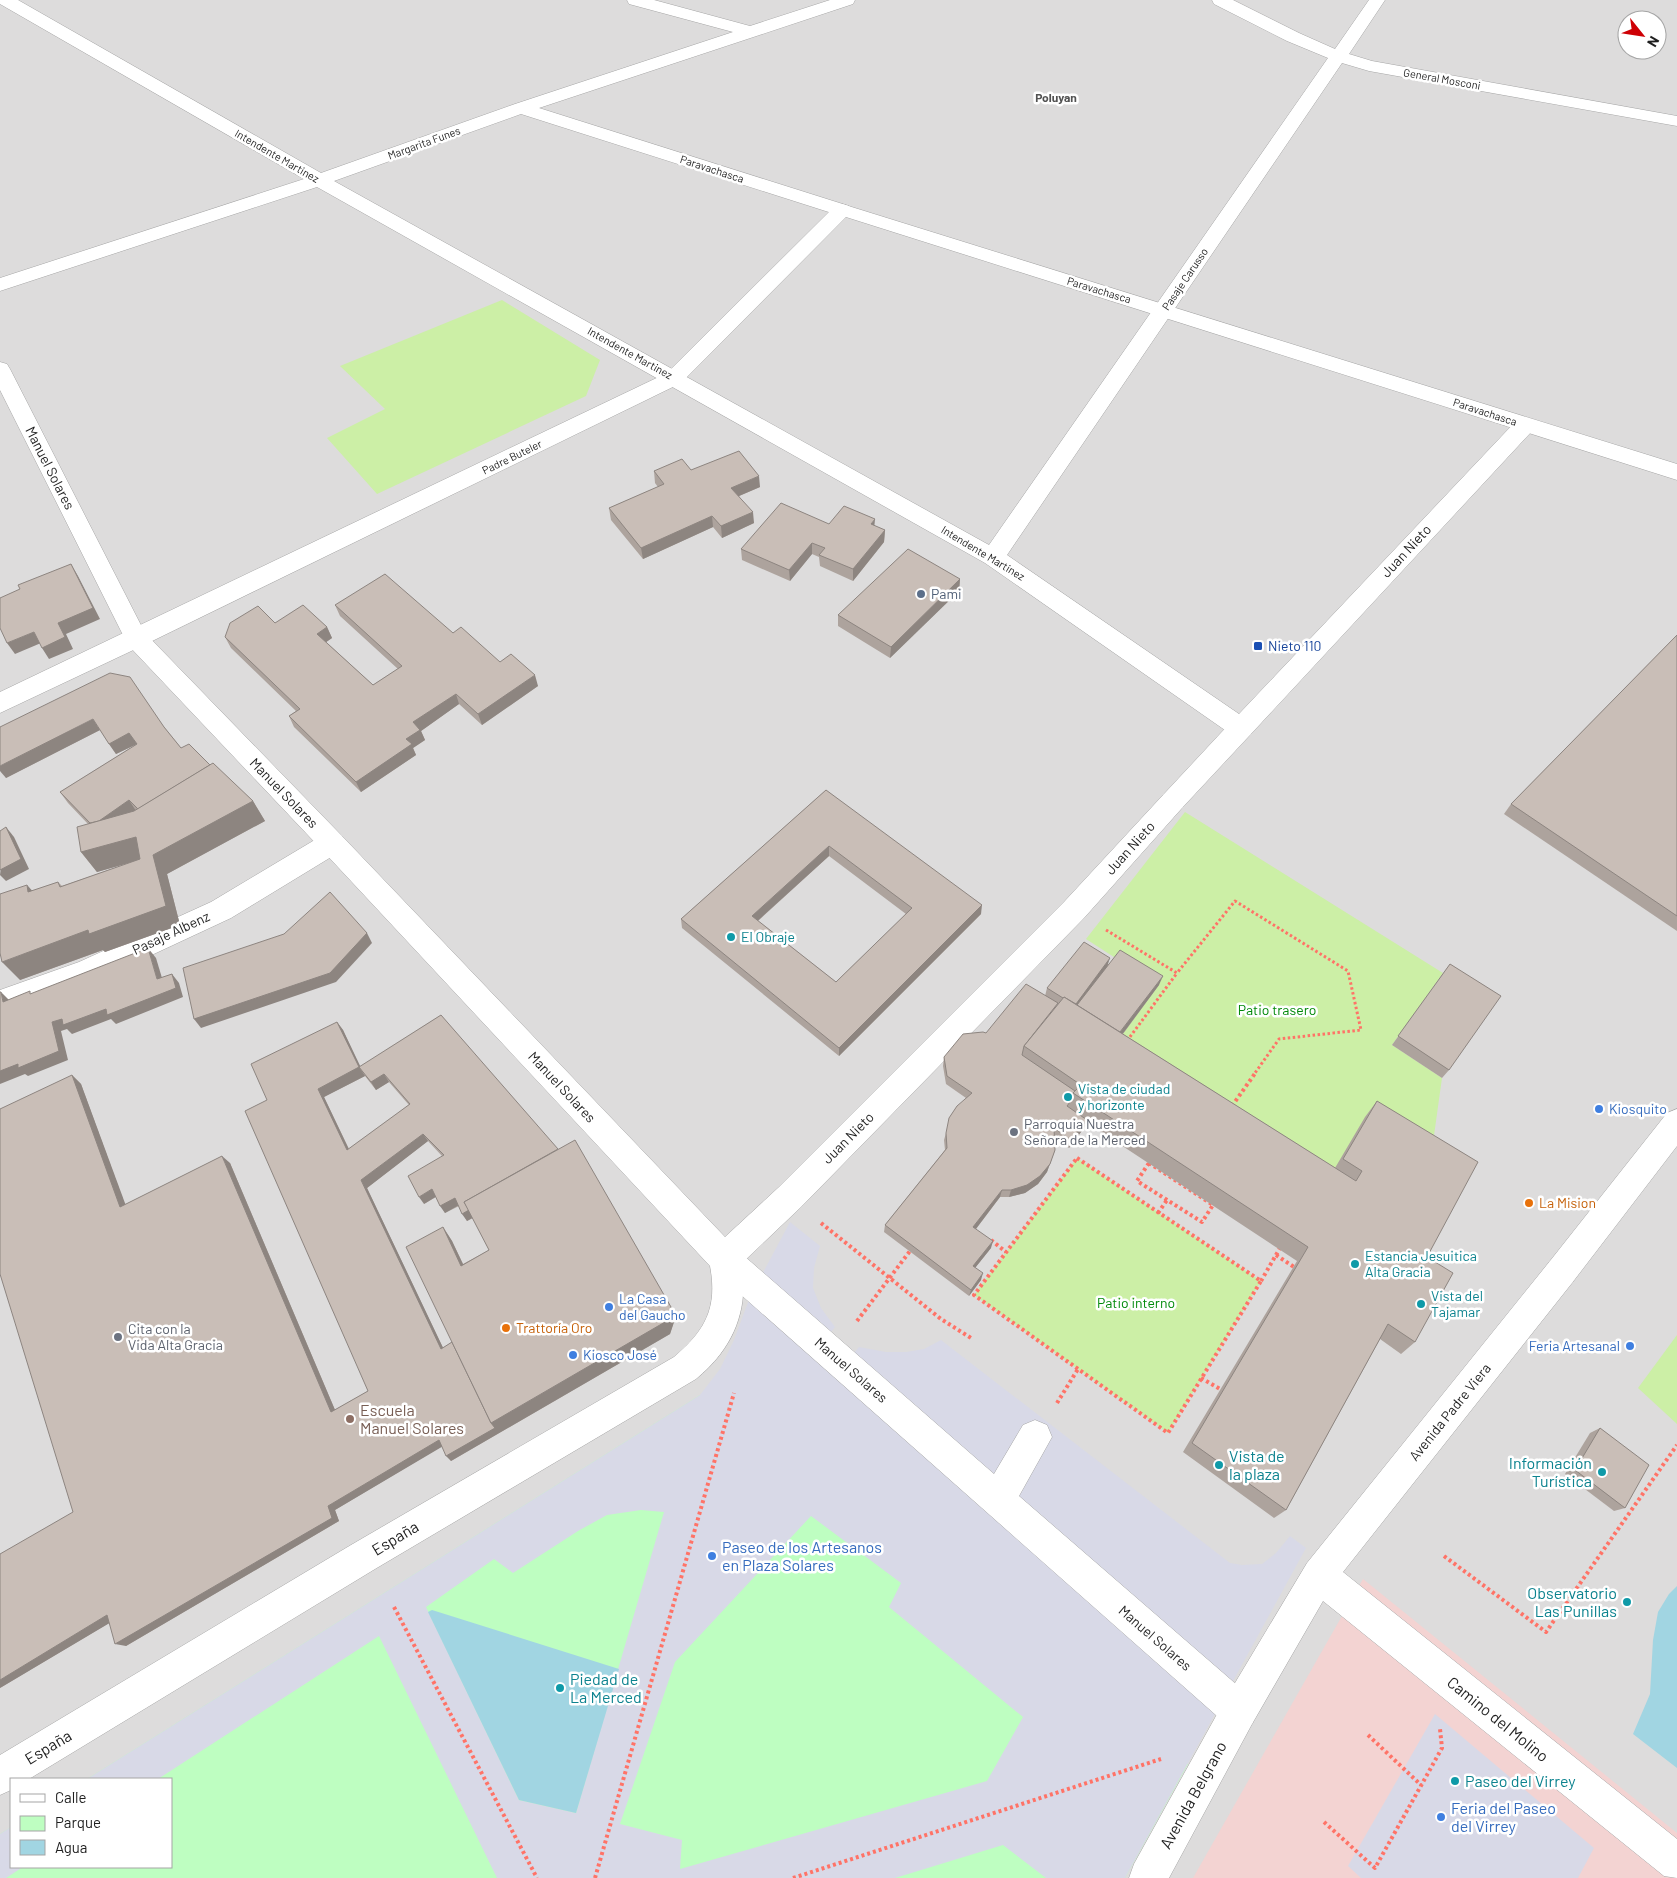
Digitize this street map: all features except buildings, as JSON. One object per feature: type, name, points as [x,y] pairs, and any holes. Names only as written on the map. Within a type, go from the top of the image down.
[{"type":"street","name":"Intendente Martinez","points":[[6,0],[319,180],[993,557],[1241,728]]},
{"type":"street","points":[[635,0],[752,32]]},
{"type":"street","name":"Margarita Funes","points":[[0,285],[319,180],[521,108],[847,0]]},
{"type":"street","name":"General Mosconi","points":[[1220,0],[1299,41],[1336,57],[1369,66],[1677,121]]},
{"type":"street","name":"Pasaje Carusso","points":[[993,557],[1377,0]]},
{"type":"street","name":"Paravachasca","points":[[521,108],[1677,472]]},
{"type":"street","name":"Padre Buteler","points":[[0,703],[674,378],[842,210]]},
{"type":"street","name":"Manuel Solares","points":[[0,368],[136,639],[332,842],[724,1259],[1238,1711]]},
{"type":"street","name":"Juan Nieto","points":[[724,1259],[790,1197],[1074,910],[1173,801],[1524,425]]},
{"type":"street","name":"Pasaje Albenz","points":[[0,1002],[88,971],[221,910],[332,842]]},
{"type":"street","name":"Avenida Padre Viera","points":[[1238,1711],[1319,1575],[1561,1272],[1677,1123]]},
{"type":"street","name":"España","points":[[0,1776],[696,1359],[707,1349],[725,1316],[729,1282],[724,1259]]},
{"type":"street","points":[[998,1500],[1035,1437]]},
{"type":"street","name":"Camino del Molino","points":[[1319,1575],[1677,1863]]},
{"type":"street","name":"Avenida Belgrano","points":[[1148,1878],[1238,1711]]},
{"type":"path","points":[[1125,1045],[1177,973],[1235,901],[1348,971],[1361,1030],[1279,1039],[1228,1111]]},
{"type":"path","points":[[1074,910],[1177,973]]},
{"type":"path","points":[[1260,1281],[1077,1158],[974,1295],[1077,1372],[1168,1433],[1280,1248]]},
{"type":"path","points":[[1149,1163],[1213,1205],[1202,1222],[1167,1200],[1137,1180],[1149,1163]]},
{"type":"path","points":[[1180,1183],[1183,1178]]},
{"type":"path","points":[[1158,1213],[1167,1200]]},
{"type":"path","points":[[814,1217],[941,1319],[971,1338]]},
{"type":"path","points":[[983,1235],[1006,1252]]},
{"type":"path","points":[[856,1323],[910,1251]]},
{"type":"path","points":[[1276,1255],[1294,1267]]},
{"type":"path","points":[[1201,1378],[1220,1390]]},
{"type":"path","points":[[595,1878],[734,1393]]},
{"type":"path","points":[[1444,1556],[1546,1632],[1677,1445]]},
{"type":"path","points":[[394,1608],[537,1878]]},
{"type":"path","points":[[1324,1822],[1375,1868],[1442,1748],[1433,1666]]},
{"type":"path","points":[[1368,1735],[1421,1785]]},
{"type":"path","points":[[793,1878],[1166,1758]]},
{"type":"shaded area","points":[[0,0],[1677,0],[1677,1878],[0,1878]]},
{"type":"shaded area","points":[[790,1222],[820,1246],[814,1268],[813,1288],[821,1308],[835,1327],[823,1342],[846,1363],[859,1347],[886,1352],[906,1352],[924,1349],[941,1340],[1230,1563],[1242,1565],[1262,1564],[1276,1553],[1290,1536],[1306,1548],[1125,1878],[1046,1878],[1003,1845],[895,1878],[497,1878],[379,1636],[160,1778],[89,1778],[700,1395],[720,1369],[734,1340],[750,1297]],"holes":[[[641,1510],[664,1512],[576,1813],[519,1800],[426,1607],[494,1559],[513,1573],[578,1531],[607,1515]],[[811,1516],[901,1583],[889,1607],[1023,1717],[987,1781],[680,1869],[682,1840],[620,1824],[675,1662]]]},
{"type":"shaded area","points":[[1363,1579],[1677,1833],[1677,1878],[1193,1878]]},
{"type":"shaded area","name":"Paseo del Virrey","points":[[1435,1714],[1594,1848],[1578,1878],[1361,1878],[1348,1866]]},
{"type":"shaded area","points":[[10,1828],[10,1868],[21,1868],[6,1878],[0,1878],[0,1834]]},
{"type":"green space","points":[[502,300],[600,360],[586,396],[377,494],[327,438],[385,409],[340,366]]},
{"type":"green space","name":"Patio trasero","points":[[1185,812],[1443,973],[1392,1045],[1442,1078],[1431,1157],[1331,1174],[1119,1053],[1117,959],[1086,939]]},
{"type":"green space","name":"Patio interno","points":[[1077,1158],[1261,1281],[1168,1433],[974,1295]]},
{"type":"green space","points":[[1677,1335],[1677,1424],[1638,1388]]},
{"type":"green space","points":[[700,1395],[1188,1764],[1125,1878],[0,1878],[0,1834],[10,1828],[10,1868],[172,1868],[172,1778],[89,1778]]},
{"type":"water","points":[[1677,1586],[1677,1768],[1633,1734],[1650,1694],[1653,1640],[1658,1612],[1669,1594]]},
{"type":"water","points":[[432,1610],[619,1669],[576,1813],[519,1800],[428,1612]]},
{"type":"place","name":"Pami","points":[[921,594]]},
{"type":"place","name":"Nieto 110","points":[[1258,646]]},
{"type":"place","name":"El Obraje","points":[[731,937]]},
{"type":"place","name":"Vista de ciudad y horizonte","points":[[1068,1097]]},
{"type":"place","name":"Kiosquito","points":[[1599,1109]]},
{"type":"place","name":"Parroquia Nuestra Señora de la Merced","points":[[1014,1132]]},
{"type":"place","name":"La Mision","points":[[1529,1203]]},
{"type":"place","name":"Estancia Jesuitica Alta Gracia","points":[[1355,1264]]},
{"type":"place","name":"Vista del Tajamar","points":[[1421,1304]]},
{"type":"place","name":"La Casa del Gaucho","points":[[609,1307]]},
{"type":"place","name":"Trattoría Oro","points":[[506,1328]]},
{"type":"place","name":"Cita con la Vida Alta Gracia","points":[[118,1337]]},
{"type":"place","name":"Feria Artesanal","points":[[1630,1346]]},
{"type":"place","name":"Kiosco José","points":[[573,1355]]},
{"type":"place","name":"Escuela Manuel Solares","points":[[350,1419]]},
{"type":"place","name":"Vista de la plaza","points":[[1219,1465]]},
{"type":"place","name":"Información Turística","points":[[1602,1472]]},
{"type":"place","name":"Paseo de los Artesanos en Plaza Solares","points":[[712,1556]]},
{"type":"place","name":"Observatorio Las Punillas","points":[[1627,1602]]},
{"type":"place","name":"Piedad de La Merced","points":[[560,1688]]},
{"type":"place","name":"Paseo del Virrey","points":[[1455,1781]]},
{"type":"place","name":"Feria del Paseo del Virrey","points":[[1441,1817]]},
{"type":"district","name":"Poluyan","points":[[1056,98]]}]
